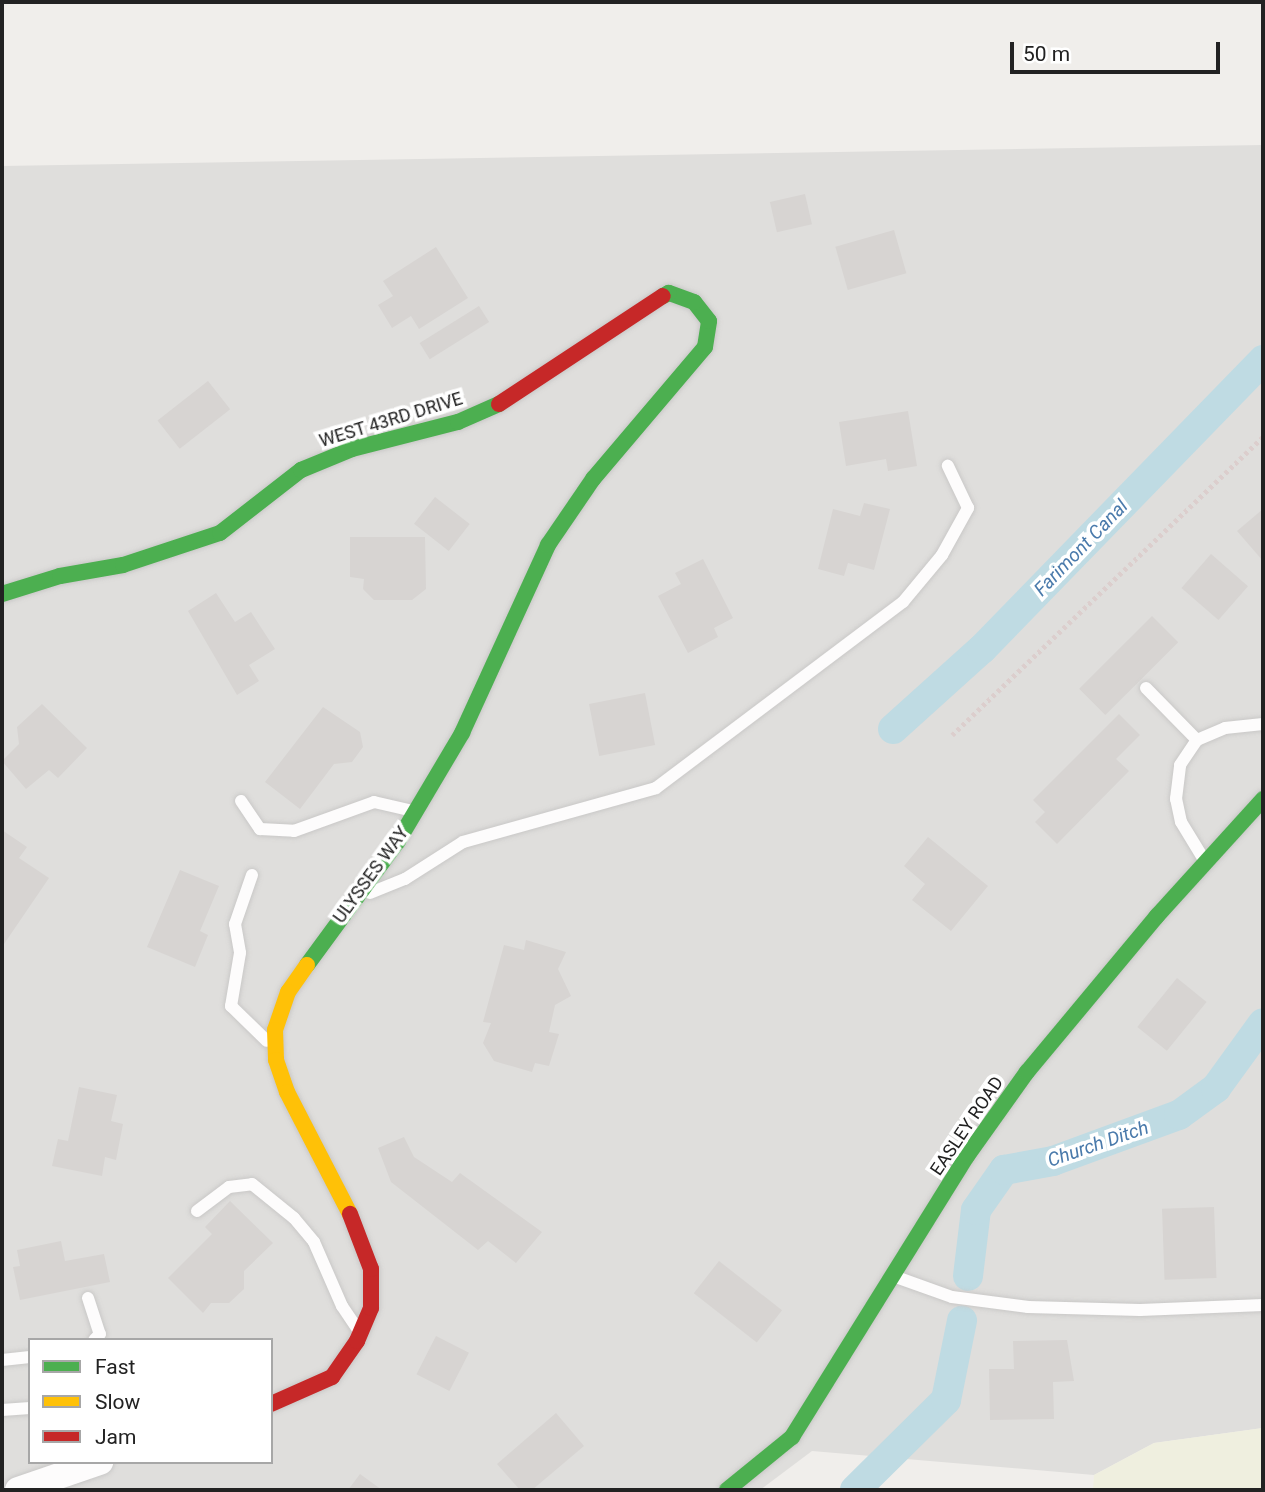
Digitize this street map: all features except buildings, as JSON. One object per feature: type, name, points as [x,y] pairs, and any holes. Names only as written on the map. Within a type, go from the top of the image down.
[{"type":"street","name":"WEST 43RD DRIVE","points":[[2,594],[60,576],[123,565],[219,533],[300,470],[352,449],[458,422],[513,398],[639,307],[668,293],[694,302],[709,321],[705,347]]},
{"type":"street","name":"ULYSSES WAY","points":[[273,1403],[332,1377],[360,1333],[371,1307],[371,1269],[363,1239],[286,1092],[276,1049],[275,1030],[288,992],[416,811],[463,733],[548,545],[593,480],[705,347]]},
{"type":"street","name":"EASLEY ROAD","points":[[727,1490],[792,1437],[967,1156],[1027,1072],[1157,916],[1207,864],[1263,799]]},
{"type":"street","points":[[18,1490],[94,1464]]},
{"type":"lane","points":[[350,901],[405,879],[463,842],[656,788],[902,602],[942,555],[968,508],[948,466]]},
{"type":"lane","points":[[1146,688],[1197,740]]},
{"type":"lane","points":[[1207,864],[1181,822],[1176,799],[1180,765],[1197,740],[1225,728],[1263,724]]},
{"type":"lane","points":[[241,801],[260,829],[294,831],[374,802],[416,811]]},
{"type":"lane","points":[[252,875],[234,924],[240,953],[231,1006],[276,1049]]},
{"type":"lane","points":[[197,1211],[229,1187],[252,1184],[294,1218],[314,1242],[342,1306],[360,1333]]},
{"type":"lane","points":[[892,1276],[952,1297],[1028,1307],[1140,1310],[1263,1306]]},
{"type":"lane","points":[[88,1298],[100,1334],[96,1338]]},
{"type":"lane","points":[[2,1360],[28,1357]]},
{"type":"lane","points":[[2,1410],[28,1408]]},
{"type":"path","points":[[952,735],[1263,437]]},
{"type":"shaded area","points":[[1263,145],[1263,1428],[1154,1443],[1094,1475],[812,1451],[760,1490],[2,1490],[2,166]]},
{"type":"green space","points":[[1263,1428],[1263,1490],[1093,1490],[1094,1475],[1154,1443]]},
{"type":"waterway","name":"Farimont Canal","points":[[893,729],[982,649],[1263,360]]},
{"type":"waterway","name":"Church Ditch","points":[[968,1276],[976,1210],[1004,1170],[1053,1161],[1179,1115],[1216,1088],[1263,1023]]},
{"type":"waterway","name":"Church Ditch","points":[[855,1490],[946,1400],[962,1321]]},
{"type":"traffic: fast","points":[[307,965],[398,841],[462,733],[548,545],[593,479],[705,347],[709,321],[694,302],[669,293],[663,296]]},
{"type":"traffic: fast","points":[[2,594],[60,576],[123,565],[220,533],[301,470],[352,449],[458,422],[499,404]]},
{"type":"traffic: fast","points":[[727,1490],[792,1437],[967,1156],[1027,1072],[1157,916],[1263,799]]},
{"type":"traffic: slow","points":[[307,965],[288,992],[275,1030],[276,1060],[287,1092],[350,1214]]},
{"type":"traffic: jam","points":[[499,404],[663,296]]},
{"type":"traffic: jam","points":[[273,1403],[332,1377],[357,1341],[371,1308],[371,1269],[350,1214]]}]
